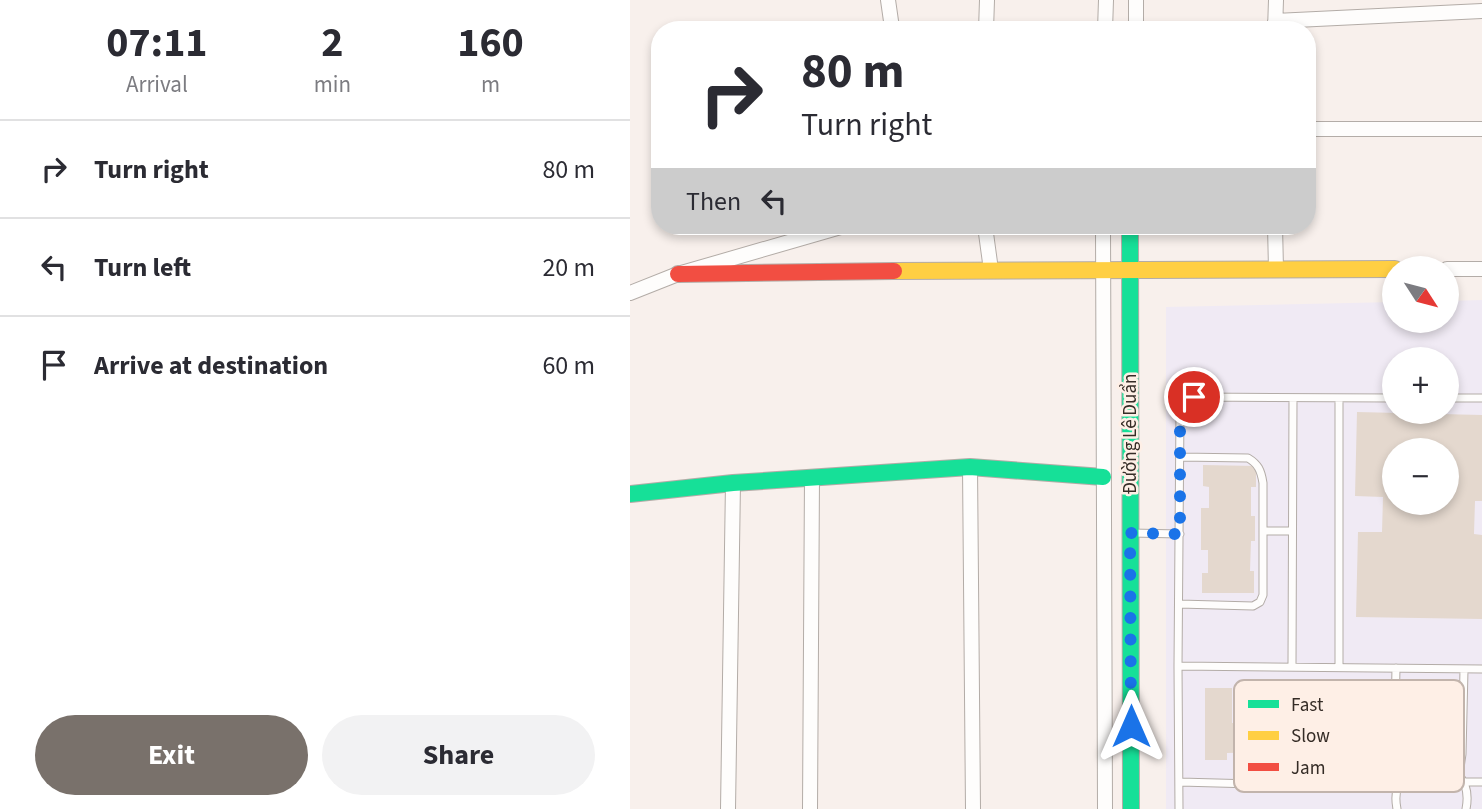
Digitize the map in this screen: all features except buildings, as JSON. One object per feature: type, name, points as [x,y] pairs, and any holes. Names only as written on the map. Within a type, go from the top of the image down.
[{"type":"street","points":[[888,0],[892,21]]},
{"type":"street","points":[[986,0],[986,21]]},
{"type":"street","points":[[1105,21],[1106,0]]},
{"type":"street","points":[[1136,0],[1136,21]]},
{"type":"street","points":[[1275,21],[1276,0]]},
{"type":"street","points":[[1316,22],[1482,11]]},
{"type":"street","points":[[1316,129],[1482,129]]},
{"type":"street","points":[[630,293],[678,274],[813,235]]},
{"type":"street","points":[[986,235],[991,270]]},
{"type":"street","name":"Đường Lê Duẩn","points":[[1103,235],[1105,809]]},
{"type":"street","name":"Đường Lê Duẩn","points":[[1130,235],[1131,809]]},
{"type":"street","points":[[1275,235],[1276,269]]},
{"type":"street","points":[[678,274],[1382,269]]},
{"type":"street","points":[[1460,269],[1482,270]]},
{"type":"street","points":[[630,494],[733,483],[970,467],[1103,477]]},
{"type":"street","points":[[970,467],[973,809]]},
{"type":"street","points":[[810,809],[812,477]]},
{"type":"street","points":[[728,809],[733,483]]},
{"type":"lane","points":[[1180,809],[1180,410],[1185,401],[1194,397],[1382,398]]},
{"type":"lane","points":[[1292,666],[1293,398]]},
{"type":"lane","points":[[1339,398],[1339,667]]},
{"type":"lane","points":[[1459,398],[1482,398]]},
{"type":"lane","points":[[1179,604],[1253,606],[1260,602],[1263,595],[1263,483],[1262,472],[1257,463],[1248,458],[1180,457]]},
{"type":"lane","points":[[1263,531],[1292,531]]},
{"type":"lane","points":[[1130,533],[1180,534]]},
{"type":"lane","points":[[1178,666],[1482,669]]},
{"type":"lane","points":[[1396,668],[1396,680]]},
{"type":"lane","points":[[1464,670],[1464,680]]},
{"type":"lane","points":[[1180,782],[1234,783]]},
{"type":"lane","points":[[1466,809],[1467,791],[1464,782],[1482,782]]},
{"type":"shaded area","points":[[1482,300],[1482,809],[1166,809],[1166,307],[1382,302],[1382,333],[1459,333],[1460,301]]},
{"type":"traffic: fast","points":[[1130,235],[1131,809]]},
{"type":"traffic: fast","points":[[630,494],[733,483],[970,467],[1103,477]]},
{"type":"traffic: slow","points":[[894,271],[1382,269]]},
{"type":"traffic: jam","points":[[678,274],[894,271]]},
{"type":"route","points":[[1131,726],[1130,533],[1180,534],[1180,410],[1185,401],[1194,397]]}]
